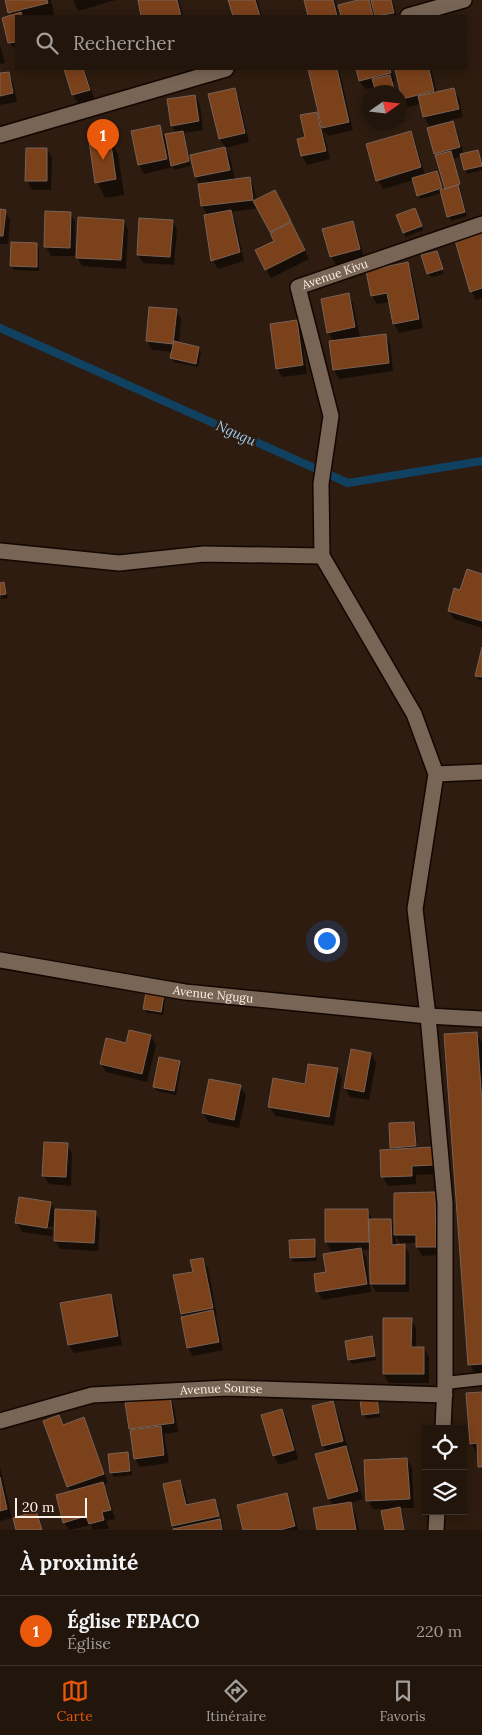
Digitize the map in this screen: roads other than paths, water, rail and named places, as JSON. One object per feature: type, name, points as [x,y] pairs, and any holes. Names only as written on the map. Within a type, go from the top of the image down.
[{"type":"street","points":[[412,15],[464,0]]},
{"type":"street","points":[[0,135],[223,70]]},
{"type":"street","name":"Avenue Kivu","points":[[322,556],[321,484],[331,416],[298,287],[482,224]]},
{"type":"street","points":[[0,551],[119,563],[204,554],[322,556],[414,714],[436,774],[415,909],[428,1016],[446,1203],[443,1425]]},
{"type":"street","points":[[436,774],[482,772]]},
{"type":"street","name":"Avenue Ngugu","points":[[0,960],[185,992],[428,1016],[482,1019]]},
{"type":"street","name":"Avenue Sourse","points":[[0,1421],[92,1395],[226,1388],[445,1389]]},
{"type":"street","points":[[436,1530],[437,1515]]},
{"type":"lane","points":[[445,1389],[482,1379]]},
{"type":"waterway","name":"Ngugu","points":[[0,328],[348,483],[482,461]]},
{"type":"place","name":"Église FEPACO","points":[[103,160]]}]
